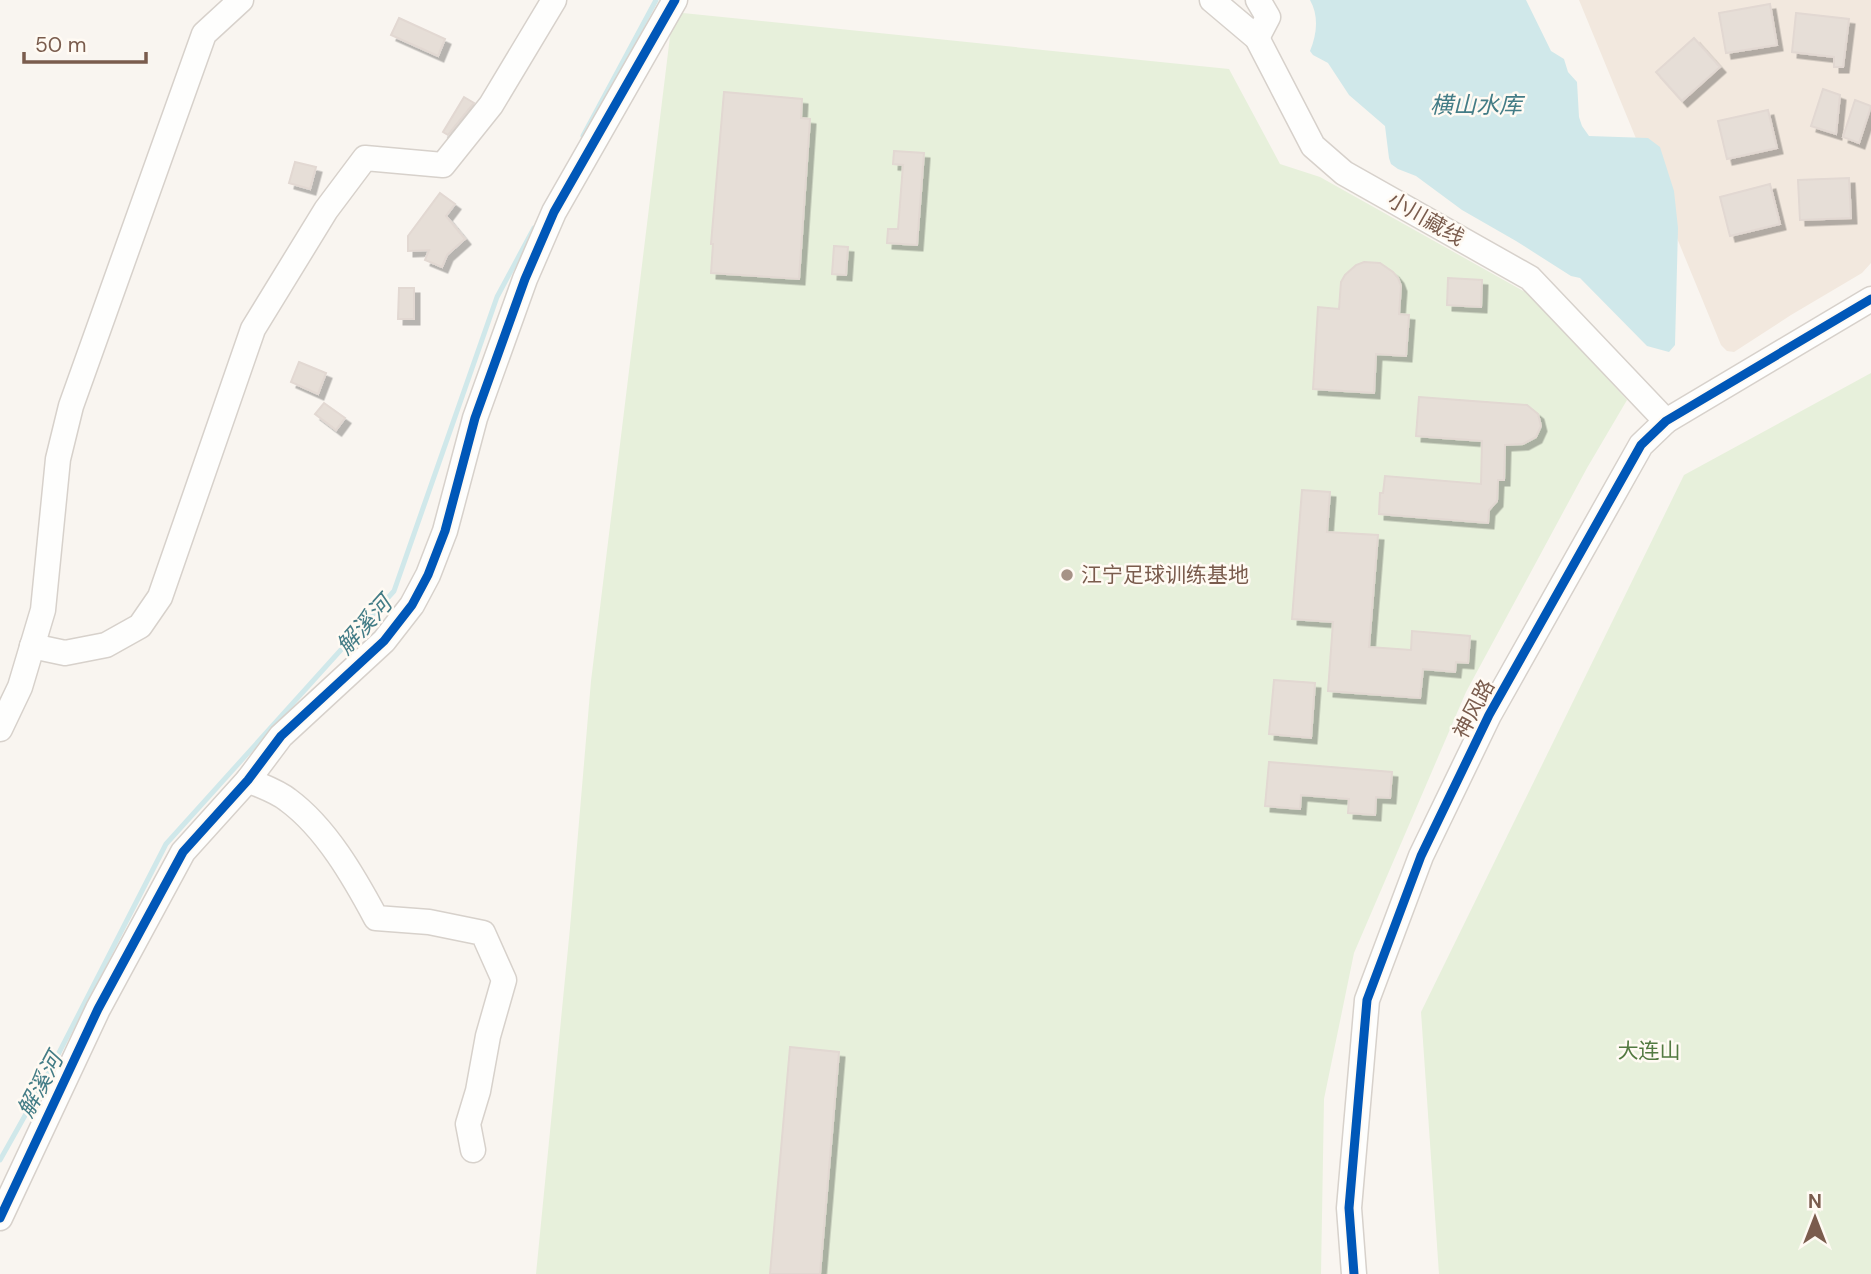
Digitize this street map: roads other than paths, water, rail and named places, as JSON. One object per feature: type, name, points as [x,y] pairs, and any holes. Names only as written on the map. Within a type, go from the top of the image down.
[{"type":"street","points":[[0,729],[20,687],[43,610],[58,458],[71,406],[205,34],[241,0]]},
{"type":"street","points":[[32,646],[65,653],[106,645],[140,626],[160,597],[253,329],[326,210],[365,158],[443,165],[491,105],[554,0]]},
{"type":"street","points":[[0,1218],[98,1009],[183,852],[248,780],[281,736],[384,641],[412,605],[428,575],[445,531],[475,418],[525,279],[554,212],[675,0]]},
{"type":"street","name":"小川藏线","points":[[1212,0],[1257,38],[1312,146],[1344,173],[1530,278],[1666,421]]},
{"type":"street","points":[[1257,38],[1268,17],[1258,0]]},
{"type":"street","name":"神风路","points":[[1354,1274],[1349,1208],[1367,1000],[1421,856],[1489,715],[1641,446],[1666,421],[1871,299]]},
{"type":"street","points":[[248,780],[287,799],[321,832],[358,884],[376,918],[429,922],[483,933],[504,980],[468,1124],[473,1150]]},
{"type":"water","name":"横山水库","points":[[1310,0],[1526,0],[1551,51],[1564,59],[1568,72],[1577,82],[1579,117],[1589,136],[1648,138],[1660,147],[1674,191],[1678,228],[1675,345],[1669,352],[1647,346],[1580,278],[1571,276],[1462,210],[1416,176],[1391,164],[1385,126],[1349,95],[1328,63],[1310,51],[1316,25]]},
{"type":"waterway","name":"解溪河","points":[[583,136],[656,0]]},
{"type":"waterway","name":"解溪河","points":[[0,1160],[45,1080],[166,844],[394,591],[497,297],[534,228]]},
{"type":"place","name":"江宁足球训练基地","points":[[1067,575]]},
{"type":"park label","name":"大连山","points":[[1649,1051]]}]
